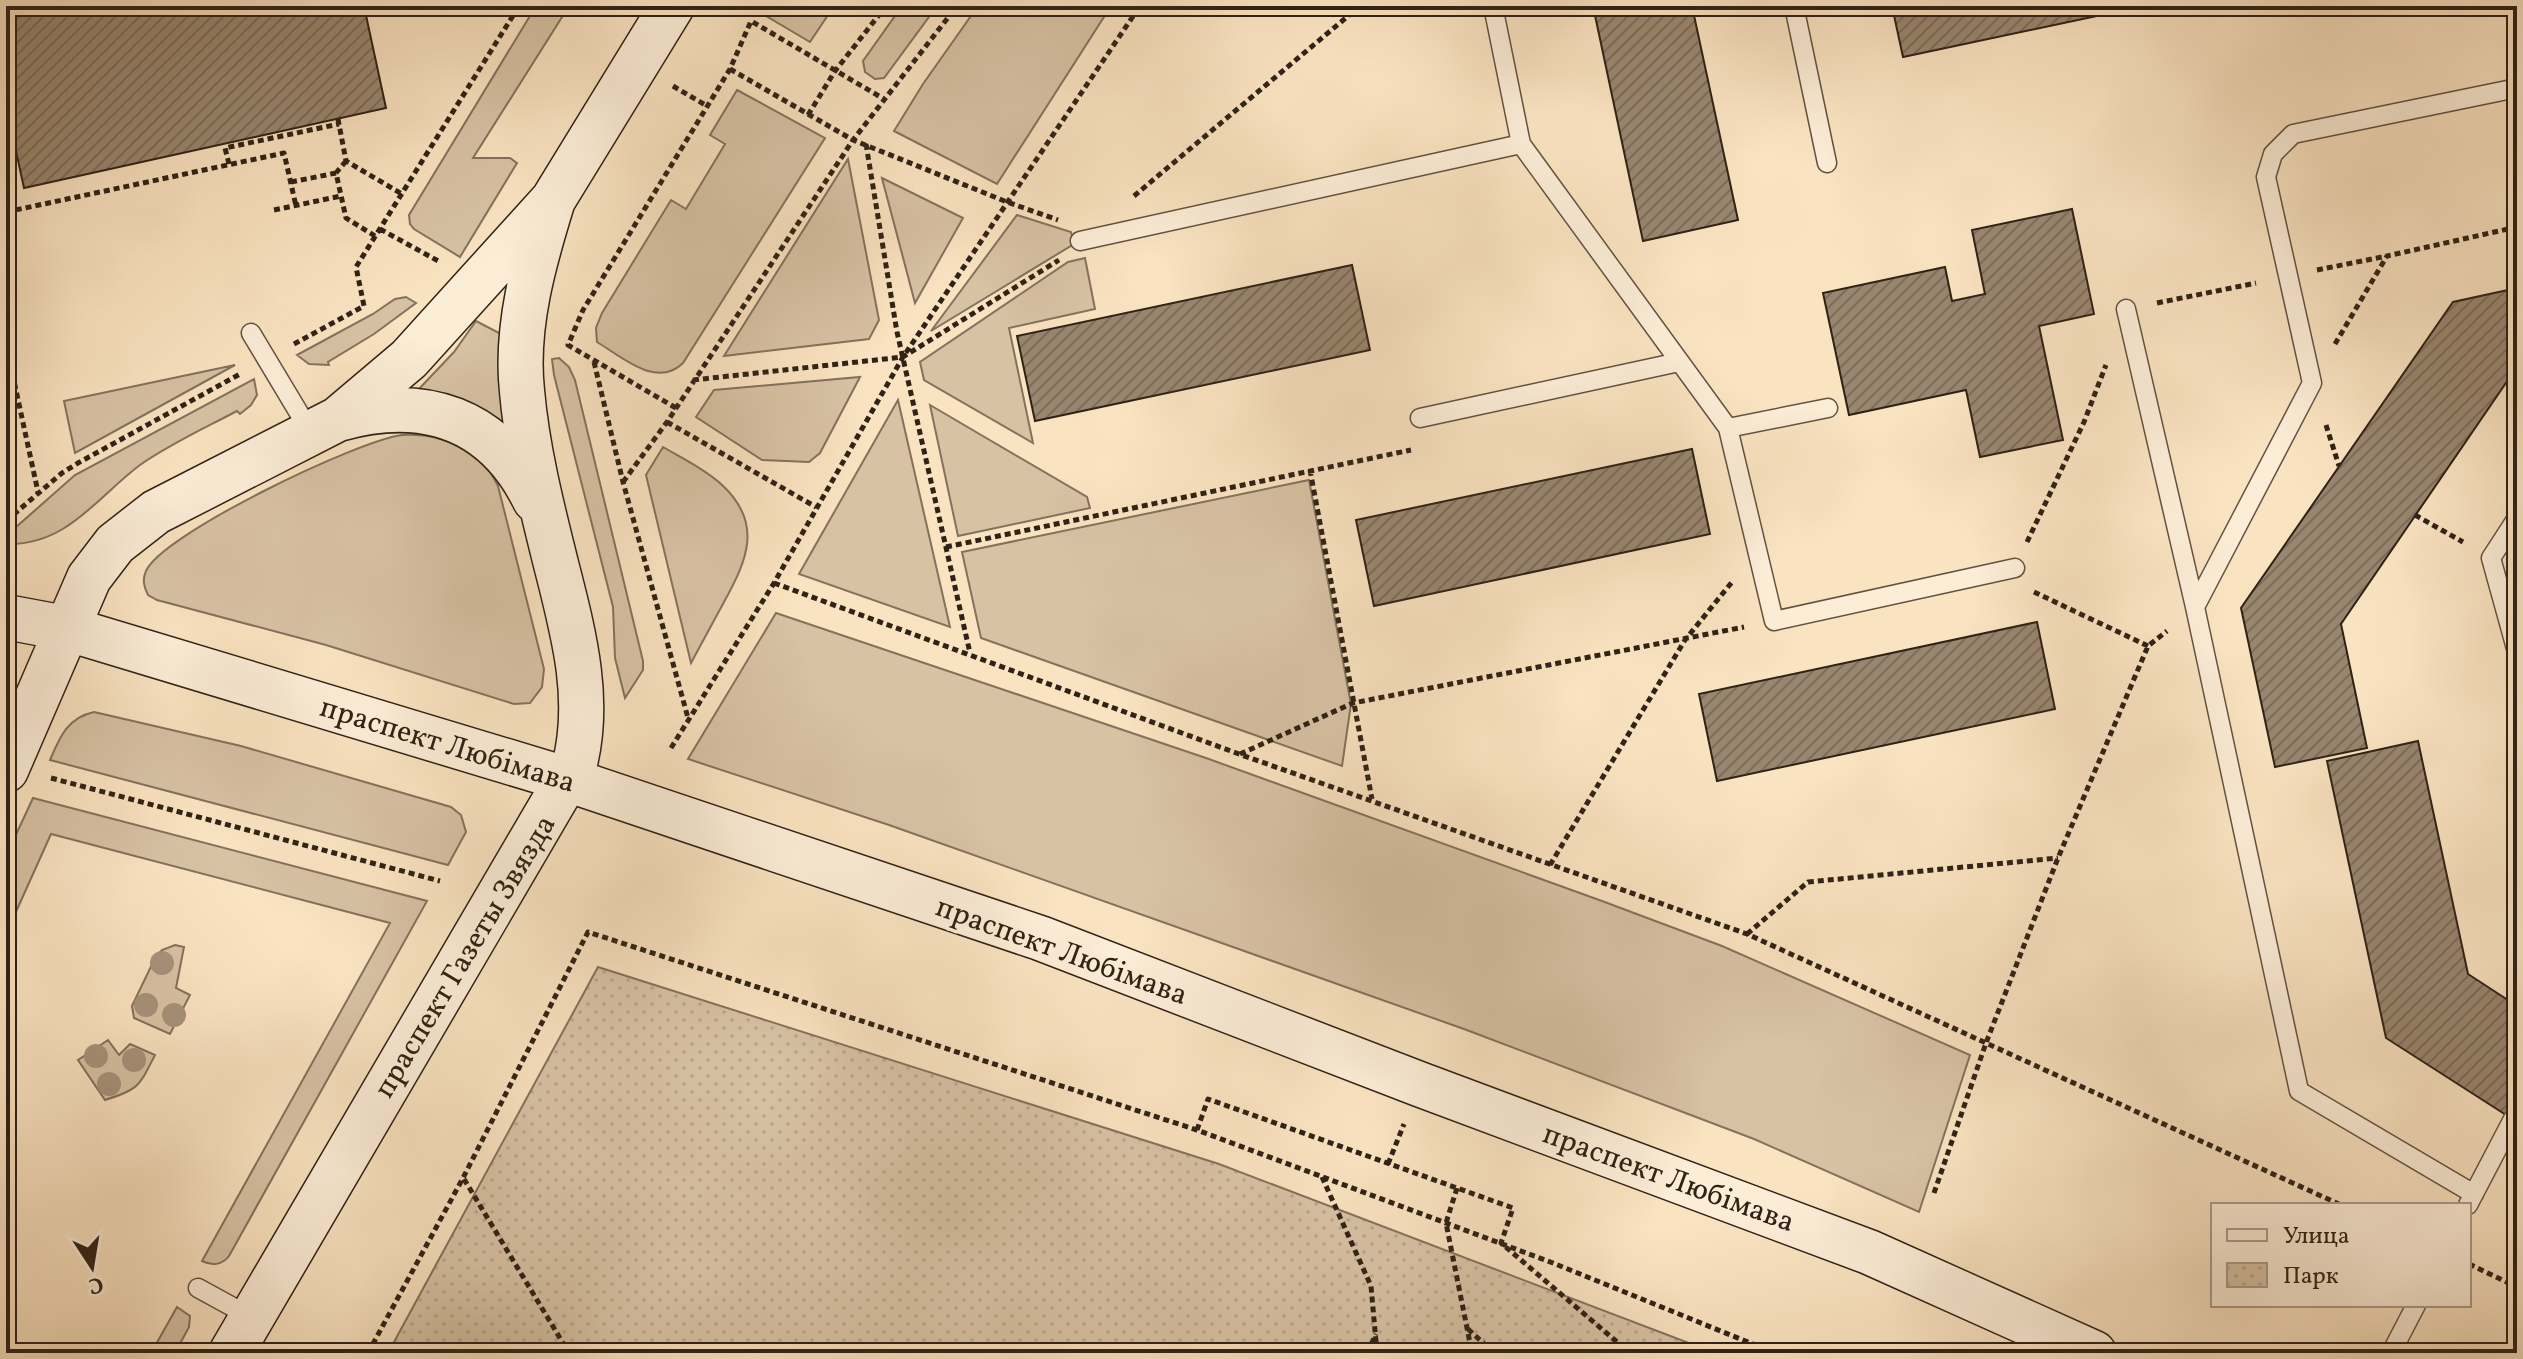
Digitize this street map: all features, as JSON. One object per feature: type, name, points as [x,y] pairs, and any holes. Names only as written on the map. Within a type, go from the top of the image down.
[{"type":"main road","name":"праспект Газеты Звязда","points":[[23,773],[65,628],[89,578],[115,544],[156,512],[324,426],[409,359],[553,200],[672,6]]},
{"type":"main road","name":"праспект Газеты Звязда","points":[[241,1335],[496,898],[569,780],[577,756],[582,728],[576,645],[523,406],[520,368],[525,311],[553,200]]},
{"type":"main road","points":[[324,426],[374,411],[403,409],[454,418],[482,434],[512,464],[530,489],[548,528]]},
{"type":"main road","name":"праспект Любімава","points":[[6,617],[65,628],[569,780],[1040,938],[1869,1252],[2094,1353]]},
{"type":"lane","points":[[1493,6],[1521,144],[1728,428],[1774,621],[2015,568]]},
{"type":"lane","points":[[1794,6],[1827,163]]},
{"type":"lane","points":[[2195,607],[2312,383],[2266,177],[2273,154],[2293,134],[2517,88]]},
{"type":"lane","points":[[1080,241],[1521,144]]},
{"type":"lane","points":[[2126,309],[2195,607],[2299,1091],[2471,1199],[2513,1119]]},
{"type":"lane","points":[[251,333],[267,360],[324,426]]},
{"type":"lane","points":[[1420,418],[1679,362]]},
{"type":"lane","points":[[1728,428],[1828,408]]},
{"type":"lane","points":[[2517,518],[2491,558],[2517,652]]},
{"type":"lane","points":[[198,1288],[241,1335]]},
{"type":"lane","points":[[2391,1353],[2415,1307]]},
{"type":"path","points":[[6,521],[38,492],[78,463],[364,306],[356,267],[519,6]]},
{"type":"path","points":[[808,115],[835,71],[886,6]]},
{"type":"path","points":[[623,482],[667,422],[853,140],[957,6]]},
{"type":"path","points":[[671,748],[774,583],[903,357],[1140,6]]},
{"type":"path","points":[[1080,241],[1360,6]]},
{"type":"path","points":[[676,408],[568,345],[577,322],[730,69],[751,21],[884,99]]},
{"type":"path","points":[[693,380],[903,357],[1081,247],[1076,225],[1007,202],[853,140],[730,69]]},
{"type":"path","points":[[229,164],[225,148],[338,121],[346,161],[402,194]]},
{"type":"path","points":[[866,144],[903,357],[970,654]]},
{"type":"path","points":[[6,212],[284,153],[296,206]]},
{"type":"path","points":[[291,182],[336,173],[346,161]]},
{"type":"path","points":[[336,173],[346,218],[375,236]]},
{"type":"path","points":[[274,210],[341,196]]},
{"type":"path","points":[[2312,383],[2387,256],[2517,227]]},
{"type":"path","points":[[380,229],[442,263]]},
{"type":"path","points":[[6,344],[38,492]]},
{"type":"path","points":[[594,361],[623,482],[688,718]]},
{"type":"path","points":[[946,547],[1419,448],[1414,419],[1420,418]]},
{"type":"path","points":[[667,422],[816,507]]},
{"type":"path","points":[[1310,470],[1372,800]]},
{"type":"path","points":[[2415,515],[2491,558]]},
{"type":"path","points":[[1550,865],[1685,640],[1757,551]]},
{"type":"path","points":[[2015,568],[2019,585],[2148,646]]},
{"type":"path","points":[[774,583],[1239,754],[1747,934],[2337,1203]]},
{"type":"path","points":[[1934,1193],[1986,1043],[2058,858],[2148,646],[2195,607]]},
{"type":"path","points":[[1239,754],[1353,703],[1774,621]]},
{"type":"path","points":[[23,773],[440,881]]},
{"type":"path","points":[[1747,934],[1808,882],[2058,858]]},
{"type":"path","points":[[368,1353],[463,1178],[588,932],[1197,1130],[1501,1243],[1775,1353]]},
{"type":"path","points":[[1197,1130],[1208,1099],[1513,1208],[1501,1243]]},
{"type":"path","points":[[1321,1176],[1371,1286],[1377,1353]]},
{"type":"path","points":[[463,1178],[569,1353]]},
{"type":"path","points":[[1457,1188],[1446,1223],[1472,1353]]},
{"type":"path","points":[[1501,1243],[1630,1353]]},
{"type":"path","points":[[2471,1265],[2517,1287]]},
{"type":"path","points":[[1467,1327],[1494,1353]]},
{"type":"path","points":[[1367,1353],[1376,1333]]},
{"type":"green space","points":[[536,6],[569,6],[473,158],[510,158],[517,163],[460,257],[414,229],[409,215]]},
{"type":"green space","points":[[749,6],[834,6],[810,42]]},
{"type":"green space","points":[[902,6],[937,6],[884,78],[875,79],[865,72],[863,61]]},
{"type":"green space","points":[[978,6],[1111,6],[997,184],[894,131]]},
{"type":"green space","points":[[737,90],[825,138],[683,363],[673,370],[651,372],[628,362],[597,342],[596,328],[602,313],[671,200],[686,209],[725,144],[710,135]]},
{"type":"green space","points":[[848,159],[879,320],[869,339],[724,356]]},
{"type":"green space","points":[[882,178],[963,218],[915,303]]},
{"type":"green space","points":[[1017,215],[1071,232],[1074,244],[931,331]]},
{"type":"green space","points":[[1085,258],[1095,309],[1009,328],[1033,443],[924,380],[920,362],[1068,262]]},
{"type":"green space","points":[[406,297],[416,303],[328,362],[329,365],[309,364],[297,355],[395,299]]},
{"type":"green space","points":[[476,321],[503,335],[499,365],[506,427],[418,390],[454,352]]},
{"type":"green space","points":[[559,358],[569,367],[575,380],[643,661],[643,670],[625,698],[615,658],[613,607],[554,375],[552,359]]},
{"type":"green space","points":[[235,365],[75,453],[64,401]]},
{"type":"green space","points":[[860,377],[820,453],[809,462],[762,460],[696,417],[714,390]]},
{"type":"green space","points":[[254,379],[257,395],[240,414],[237,411],[151,457],[64,528],[47,537],[6,544],[15,528],[75,475]]},
{"type":"green space","points":[[898,400],[950,627],[799,574]]},
{"type":"green space","points":[[930,405],[1087,497],[1090,508],[958,536]]},
{"type":"green space","points":[[402,435],[431,436],[458,446],[481,462],[498,486],[544,669],[542,687],[530,703],[514,704],[326,645],[148,595],[144,583],[146,571],[160,555],[187,535],[306,470]]},
{"type":"green space","points":[[663,447],[721,484],[743,513],[747,527],[747,542],[739,571],[691,663],[646,475]]},
{"type":"green space","points":[[1309,480],[1351,704],[1342,766],[981,638],[962,552]]},
{"type":"green space","points":[[776,613],[1206,758],[1602,901],[1722,946],[1970,1055],[1919,1212],[1754,1139],[1464,1029],[889,825],[688,759]]},
{"type":"green space","points":[[94,712],[241,746],[451,807],[461,815],[466,832],[448,865],[50,760],[61,736],[71,724]]},
{"type":"green space","points":[[33,798],[427,901],[229,1256],[220,1263],[202,1261],[390,923],[51,834],[6,934],[6,856]]},
{"type":"green space","points":[[175,945],[184,947],[176,988],[190,995],[170,1034],[134,1018],[132,1006],[156,956]]},
{"type":"green space","points":[[598,967],[1219,1164],[1715,1353],[388,1353]]},
{"type":"green space","points":[[108,1040],[119,1055],[130,1044],[155,1055],[137,1085],[105,1100],[78,1060]]},
{"type":"green space","points":[[177,1307],[190,1316],[189,1327],[175,1353],[151,1353]]},
{"type":"building","points":[[6,6],[364,6],[386,108],[24,188],[6,105]]},
{"type":"building","points":[[1593,6],[1692,6],[1738,220],[1643,241]]},
{"type":"building","points":[[1892,6],[2144,6],[1903,57]]},
{"type":"building","points":[[2072,209],[2094,314],[2039,326],[2063,440],[1980,457],[1966,390],[1849,415],[1823,293],[1945,267],[1952,301],[1985,294],[1972,230]]},
{"type":"building","points":[[1352,265],[1370,350],[1035,421],[1017,336]]},
{"type":"building","points":[[2517,288],[2517,378],[2508,380],[2341,624],[2367,748],[2275,767],[2241,608],[2453,302]]},
{"type":"building","points":[[1692,449],[1710,534],[1374,606],[1356,520]]},
{"type":"building","points":[[2037,622],[2055,709],[1717,781],[1699,694]]},
{"type":"building","points":[[2418,741],[2468,974],[2517,1006],[2517,1122],[2386,1038],[2327,761]]}]
